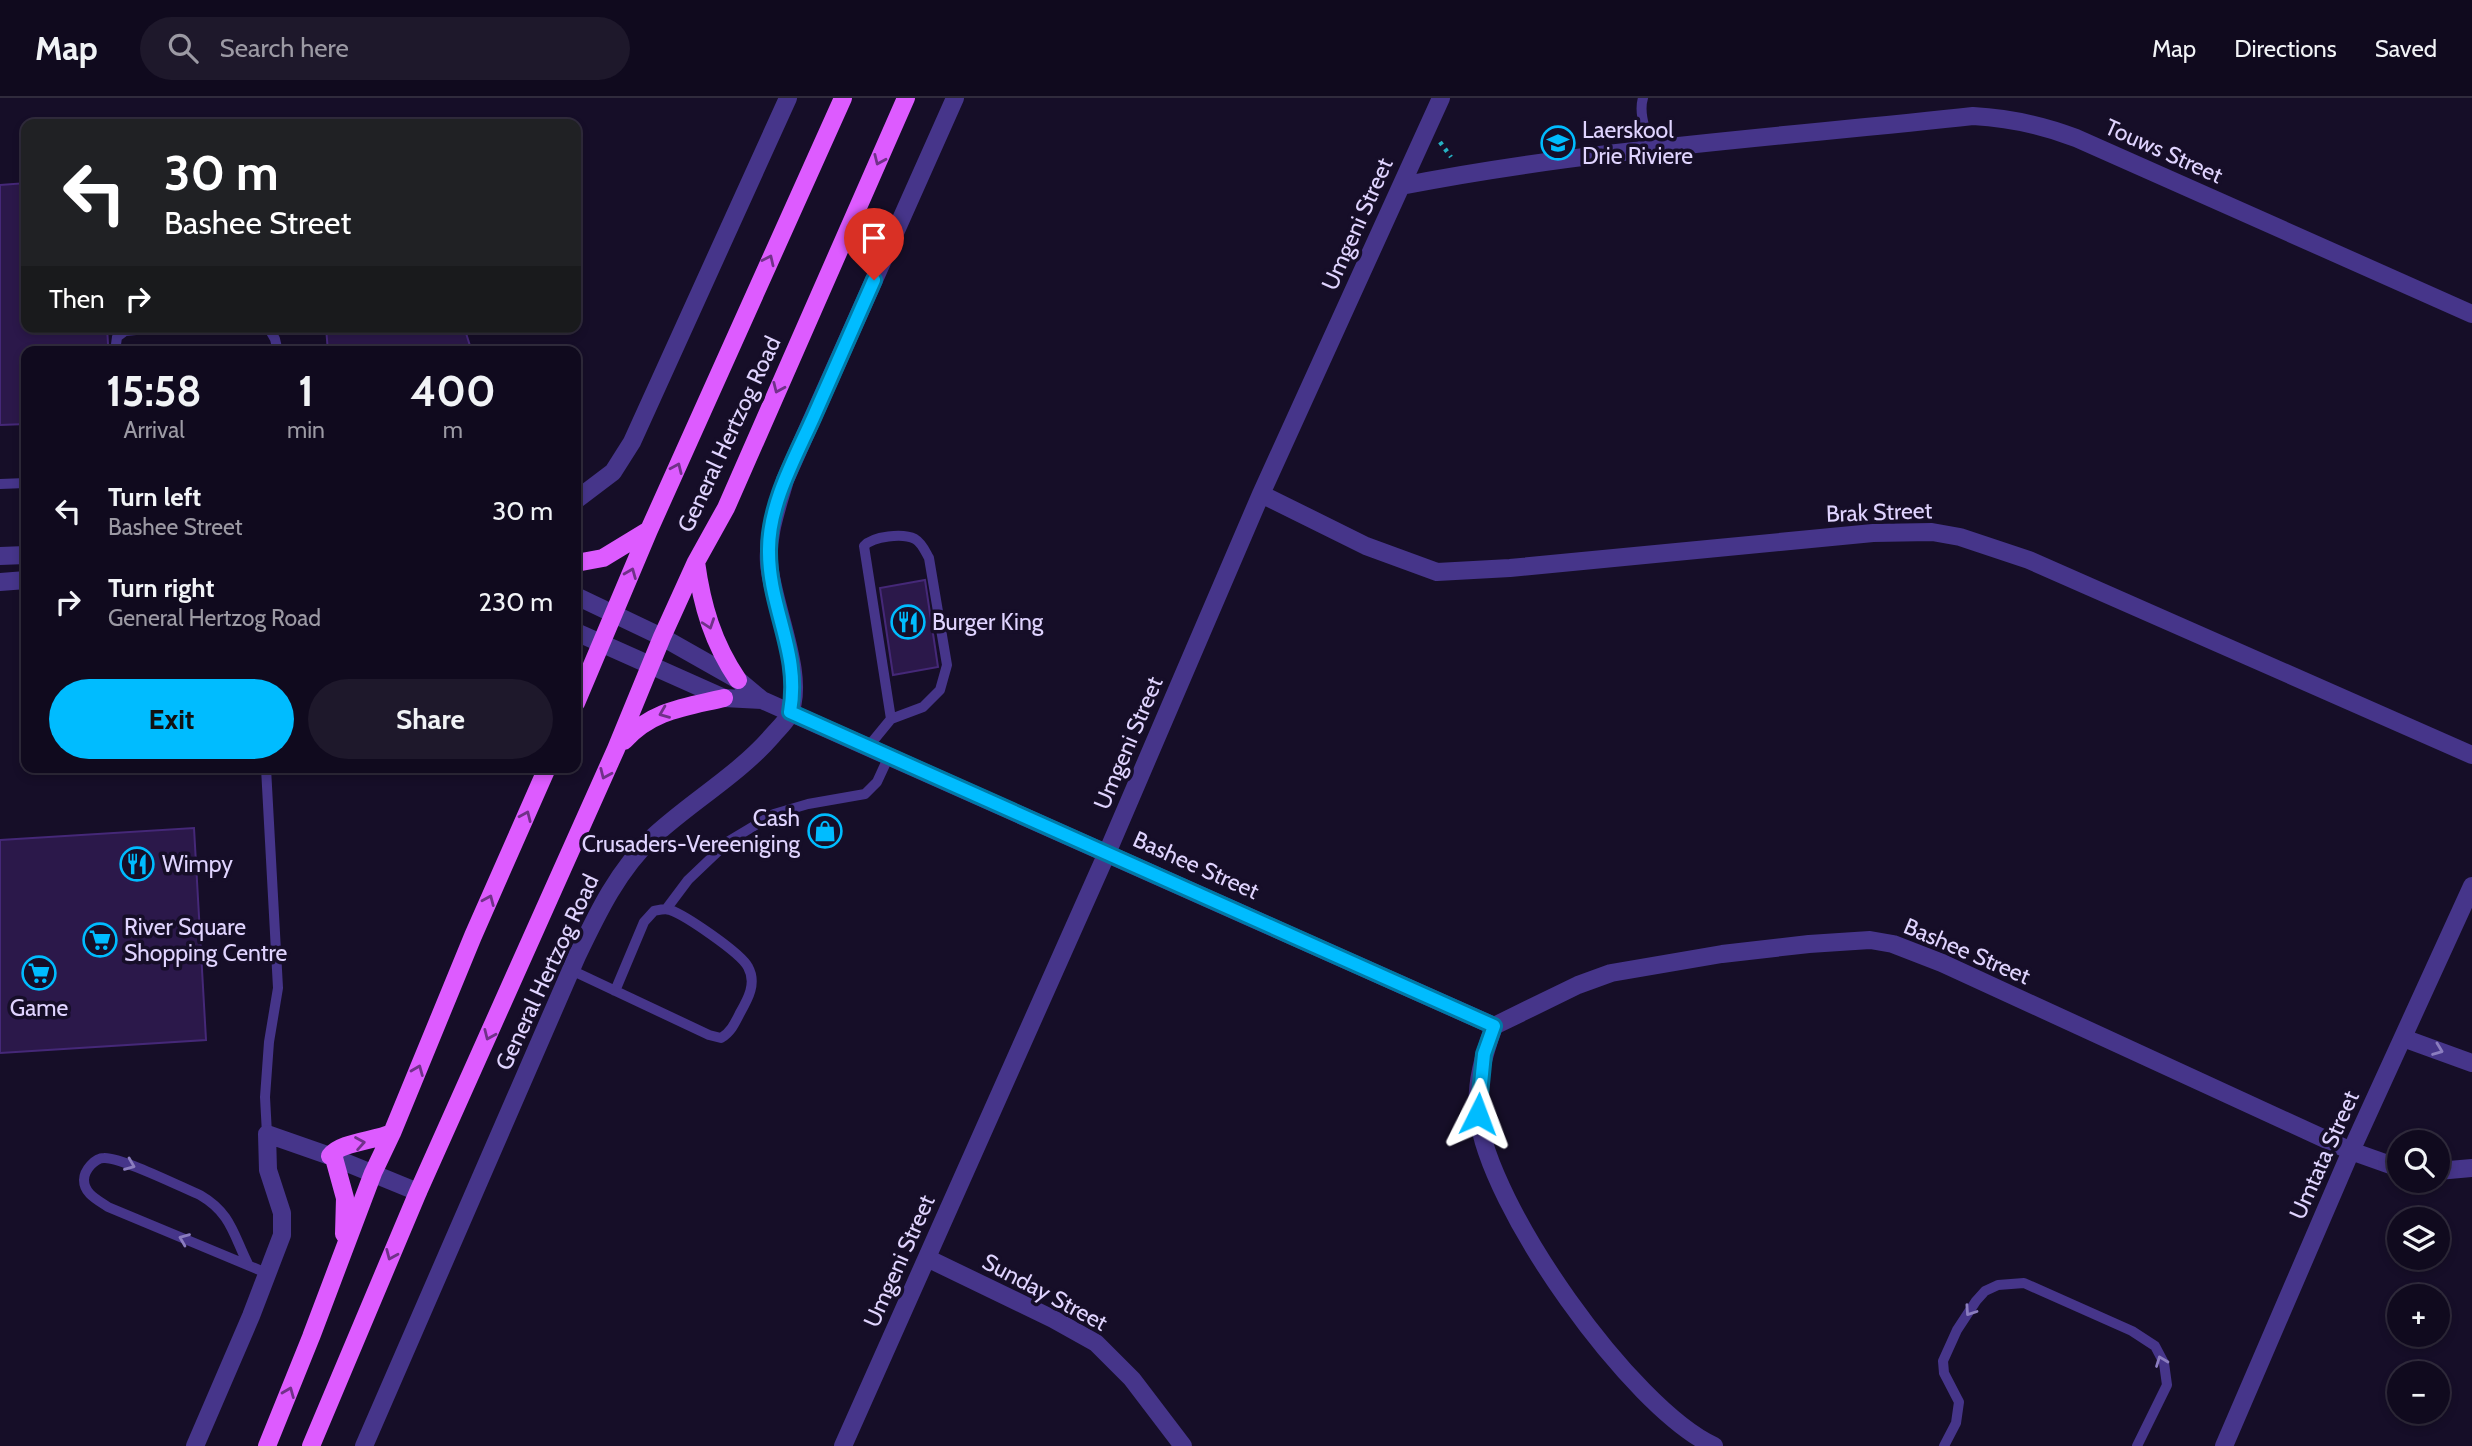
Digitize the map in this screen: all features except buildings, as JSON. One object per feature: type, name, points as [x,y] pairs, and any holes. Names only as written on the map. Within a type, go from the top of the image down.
[{"type":"main road","name":"General Hertzog Road","points":[[581,691],[649,530],[843,98]]},
{"type":"main road","name":"General Hertzog Road","points":[[311,1446],[418,1192],[616,749],[662,637],[696,562],[726,508],[906,98]]},
{"type":"main road","points":[[581,562],[603,558],[649,530]]},
{"type":"main road","points":[[696,562],[710,629],[738,680]]},
{"type":"main road","points":[[616,749],[640,725],[657,715],[683,706],[724,698]]},
{"type":"main road","points":[[267,1446],[373,1173],[545,773]]},
{"type":"main road","points":[[346,1244],[345,1198],[332,1157],[340,1146],[374,1140],[392,1133]]},
{"type":"street","points":[[581,496],[613,472],[632,442],[788,98]]},
{"type":"street","points":[[790,712],[793,692],[792,665],[775,600],[769,561],[770,531],[785,480],[956,98]]},
{"type":"street","name":"Umgeni Street","points":[[843,1446],[1107,853],[1261,494],[1441,98]]},
{"type":"street","name":"Touws Street","points":[[1401,186],[1466,173],[1651,150],[1973,116],[2020,121],[2076,138],[2472,314]]},
{"type":"street","name":"Brak Street","points":[[1261,494],[1366,546],[1437,572],[1510,568],[1872,533],[1924,531],[1959,537],[2029,559],[2472,755]]},
{"type":"street","points":[[0,556],[21,555]]},
{"type":"street","points":[[0,582],[21,580]]},
{"type":"street","name":"Bashee Street","points":[[581,598],[662,637],[738,680],[762,700],[1494,1026],[1577,985],[1611,974],[1721,954],[1870,940],[1893,944],[1942,963],[2351,1151],[2387,1164]]},
{"type":"street","name":"Bashee Street","points":[[581,634],[724,698],[762,700]]},
{"type":"street","name":"General Hertzog Road","points":[[363,1446],[571,970],[608,893],[627,866],[654,837],[751,758],[790,712]]},
{"type":"street","name":"Umtata Street","points":[[2224,1446],[2351,1151],[2472,886]]},
{"type":"street","points":[[1494,1026],[1484,1054],[1478,1114],[1489,1161],[1512,1211],[1547,1269],[1625,1373],[1680,1426],[1714,1446]]},
{"type":"street","points":[[2403,1038],[2472,1063]]},
{"type":"street","points":[[195,1446],[269,1274],[284,1224],[268,1170],[267,1134],[418,1192]]},
{"type":"street","points":[[2450,1170],[2472,1168]]},
{"type":"street","name":"Sunday Street","points":[[927,1258],[1053,1319],[1096,1343],[1132,1379],[1183,1446]]},
{"type":"lane","points":[[1643,98],[1642,115],[1651,150]]},
{"type":"lane","points":[[0,484],[21,483]]},
{"type":"lane","points":[[868,747],[891,719],[923,706],[940,690],[947,665],[929,558],[923,546],[915,539],[905,537],[876,539],[864,546],[891,719]]},
{"type":"lane","points":[[615,991],[644,922],[654,911],[667,908],[688,880],[729,841],[774,814],[808,804],[865,794],[877,782],[889,756]]},
{"type":"lane","points":[[266,773],[278,988],[269,1042],[265,1097],[267,1134]]},
{"type":"lane","points":[[571,970],[709,1035],[721,1038],[729,1034],[750,996],[752,981],[748,966],[731,950],[667,908]]},
{"type":"lane","points":[[248,1264],[228,1217],[211,1201],[121,1161],[106,1157],[93,1162],[85,1175],[89,1194],[108,1207],[269,1274]]},
{"type":"lane","points":[[1944,1446],[1956,1423],[1959,1402],[1944,1373],[1943,1361],[1957,1330],[1985,1291],[1998,1285],[2024,1283],[2132,1331],[2154,1346],[2164,1363],[2167,1385],[2137,1446]]},
{"type":"path","points":[[1430,122],[1442,146],[1466,173]]},
{"type":"place","name":"Laerskool Drie Riviere","points":[[1558,143]]},
{"type":"place","name":"Burger King","points":[[908,622]]},
{"type":"place","name":"Cash Crusaders-Vereeniging","points":[[825,831]]},
{"type":"place","name":"Wimpy","points":[[137,864]]},
{"type":"place","name":"River Square Shopping Centre","points":[[100,940]]},
{"type":"place","name":"Game","points":[[39,973]]},
{"type":"route","points":[[874,280],[785,480],[770,531],[770,573],[792,665],[793,692],[790,712],[1494,1026],[1480,1076],[1478,1114]]}]
